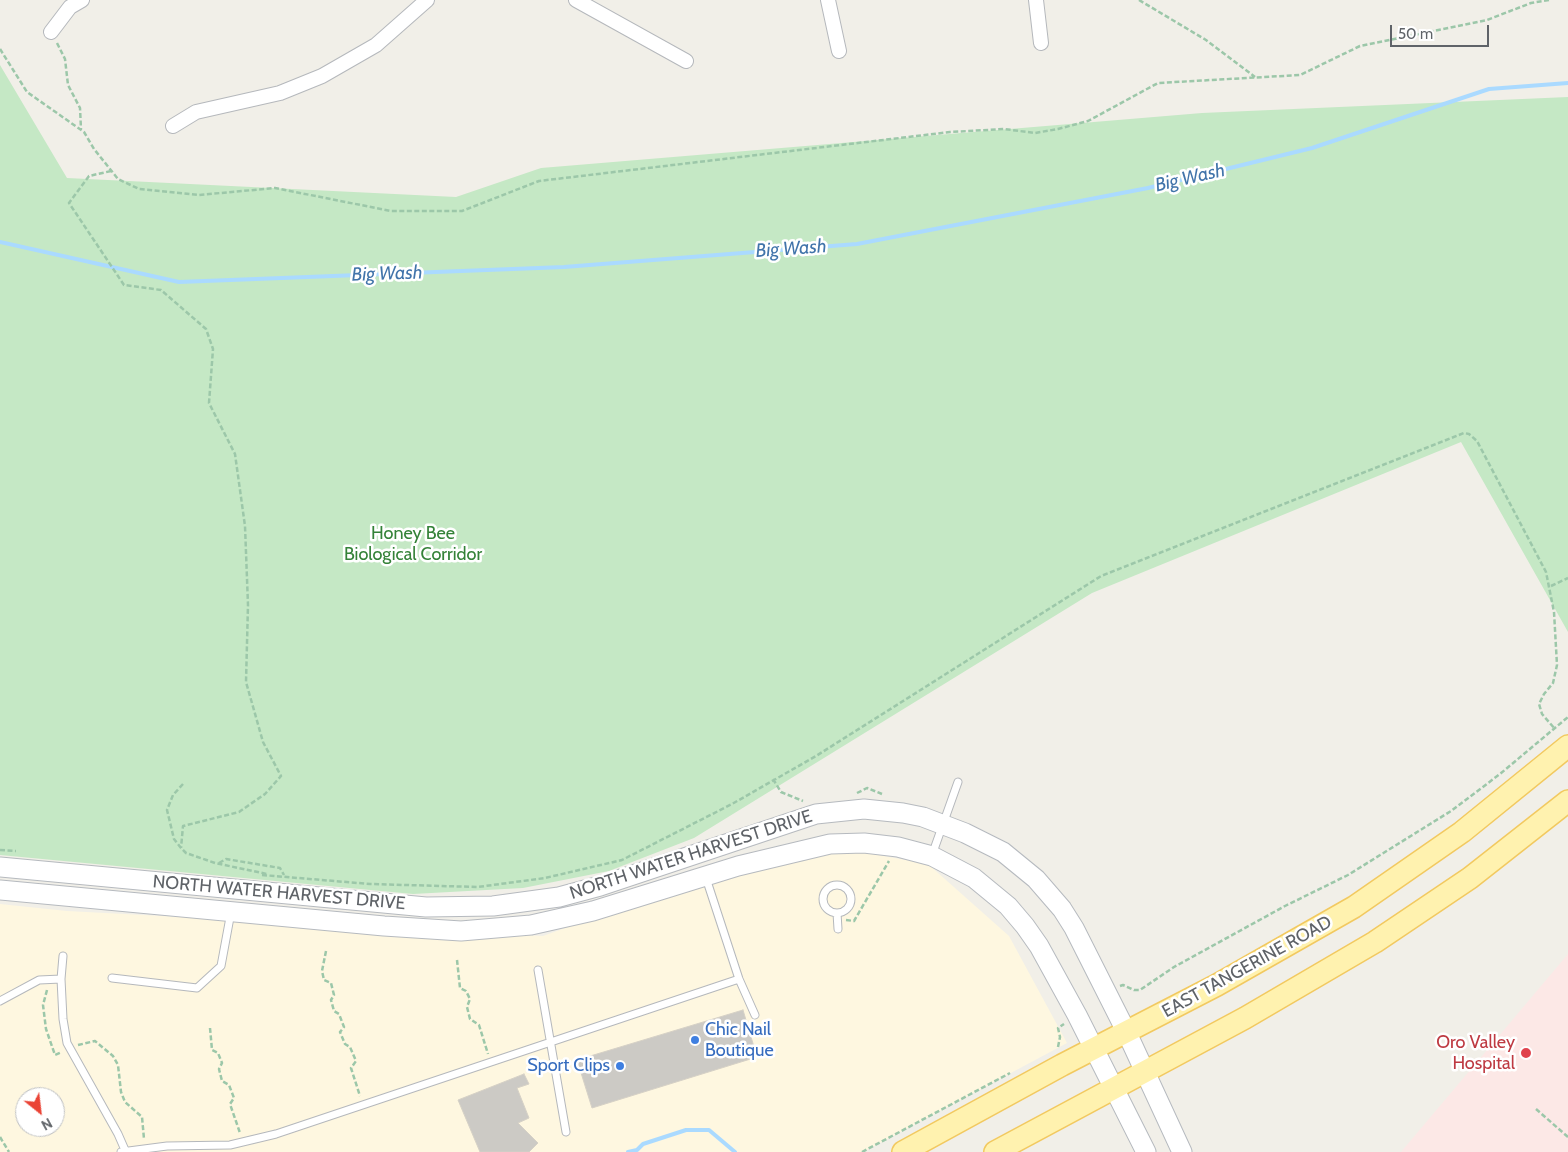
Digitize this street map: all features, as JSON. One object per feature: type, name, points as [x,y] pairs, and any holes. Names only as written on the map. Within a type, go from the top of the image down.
[{"type":"main road","name":"EAST TANGERINE ROAD","points":[[903,1152],[1217,985],[1354,907],[1462,832],[1568,746]]},
{"type":"main road","points":[[995,1152],[1143,1070],[1252,1014],[1375,942],[1470,878],[1568,801]]},
{"type":"street","points":[[51,32],[70,7],[82,0]]},
{"type":"street","points":[[173,126],[196,112],[280,93],[322,76],[376,45],[427,0]]},
{"type":"street","points":[[576,0],[686,61]]},
{"type":"street","points":[[828,0],[839,51]]},
{"type":"street","points":[[1036,0],[1041,43]]},
{"type":"street","name":"NORTH WATER HARVEST DRIVE","points":[[0,867],[426,907],[493,906],[560,897],[600,886],[816,814],[857,809],[885,810],[910,814],[945,825],[1002,852],[1020,865],[1050,894],[1074,928],[1127,1033],[1182,1152]]},
{"type":"street","name":"NORTH WATER HARVEST DRIVE","points":[[0,890],[431,930],[490,929],[531,925],[593,911],[705,875],[830,844],[864,843],[898,847],[932,856],[974,878],[991,891],[1025,926],[1039,946],[1095,1049],[1146,1152]]},
{"type":"lane","points":[[932,856],[945,825],[958,782]]},
{"type":"lane","points":[[705,875],[739,979],[756,1015]]},
{"type":"lane","points":[[836,885],[843,886],[851,896],[848,907],[838,921],[826,908],[823,896],[826,891],[836,885]]},
{"type":"lane","points":[[112,978],[197,988],[221,966],[231,912]]},
{"type":"lane","points":[[63,956],[61,980],[63,1020],[70,1048],[118,1134],[123,1151],[145,1148],[230,1145],[276,1134],[739,979]]},
{"type":"lane","points":[[538,970],[566,1132]]},
{"type":"lane","points":[[0,1001],[39,980],[61,980]]},
{"type":"path","points":[[1139,0],[1206,40],[1256,77]]},
{"type":"path","points":[[0,49],[27,92],[81,129],[111,171],[118,178],[138,189],[199,194],[275,188],[391,211],[462,211],[539,181],[950,132],[1004,129],[1035,133],[1088,121],[1158,83],[1300,75],[1360,46],[1487,20],[1531,3],[1549,0]]},
{"type":"path","points":[[51,32],[64,59],[68,85],[80,108],[81,129]]},
{"type":"path","points":[[111,171],[89,176],[69,203],[124,284],[161,290],[206,329],[213,349],[209,403],[235,454],[245,526],[248,605],[246,682],[263,742],[281,776],[265,794],[239,812],[183,826],[182,848]]},
{"type":"path","points":[[183,784],[173,794],[167,810],[174,839],[182,848],[186,852],[218,863],[268,874],[370,884],[478,887],[545,878],[622,860],[732,804],[824,751],[1101,576],[1464,432],[1477,441],[1546,572],[1551,586],[1557,665],[1553,683],[1539,704],[1542,714],[1555,729]]},
{"type":"path","points":[[1551,586],[1568,578]]},
{"type":"path","points":[[1121,986],[1140,990],[1174,967],[1285,906],[1348,875],[1452,811],[1568,717]]},
{"type":"path","points":[[838,921],[854,921],[898,847]]},
{"type":"path","points":[[0,850],[19,851]]},
{"type":"path","points":[[218,863],[226,859],[280,868],[284,875]]},
{"type":"path","points":[[254,877],[268,874]]},
{"type":"path","points":[[326,951],[322,971],[324,980],[331,983],[334,995],[331,1000],[334,1011],[339,1014],[344,1027],[340,1032],[356,1061],[351,1068],[362,1105]]},
{"type":"path","points":[[457,960],[460,988],[466,991],[470,999],[467,1007],[470,1019],[479,1025],[491,1062]]},
{"type":"path","points":[[48,980],[43,1005],[46,1029],[54,1055],[95,1040],[113,1056],[118,1065],[123,1097],[142,1117],[145,1148]]},
{"type":"path","points":[[1055,1052],[1060,1042],[1058,1028],[1061,1026]]},
{"type":"path","points":[[210,1028],[212,1050],[218,1053],[222,1063],[219,1069],[222,1082],[229,1085],[234,1098],[230,1104],[242,1142]]},
{"type":"path","points":[[862,1152],[1014,1071]]},
{"type":"path","points":[[1536,1109],[1568,1138]]},
{"type":"path","points":[[0,1137],[9,1152]]},
{"type":"shaded area","points":[[839,848],[928,864],[1009,936],[1067,1043],[863,1152],[0,1152],[0,904],[67,911],[543,936],[707,877]]},
{"type":"shaded area","name":"Oro Valley Hospital","points":[[1568,954],[1568,1152],[1401,1152]]},
{"type":"green space","name":"Honey Bee Biological Corridor","points":[[0,65],[67,178],[456,197],[541,168],[1202,113],[1568,97],[1568,632],[1461,442],[1092,593],[694,838],[609,871],[523,888],[413,894],[0,855]]},
{"type":"building","points":[[743,1010],[757,1057],[592,1108],[577,1060]]},
{"type":"building","points":[[524,1074],[529,1084],[517,1088],[529,1118],[518,1123],[538,1143],[529,1152],[480,1152],[458,1100]]},
{"type":"waterway","name":"Big Wash","points":[[0,242],[179,282],[564,267],[857,244],[1148,188],[1312,148],[1489,89],[1568,83]]},
{"type":"waterway","points":[[628,1152],[637,1150],[643,1144],[686,1130],[709,1130],[735,1152]]},
{"type":"place","name":"Chic Nail Boutique","points":[[695,1040]]},
{"type":"place","name":"Oro Valley Hospital","points":[[1526,1053]]},
{"type":"place","name":"Sport Clips","points":[[620,1066]]}]
